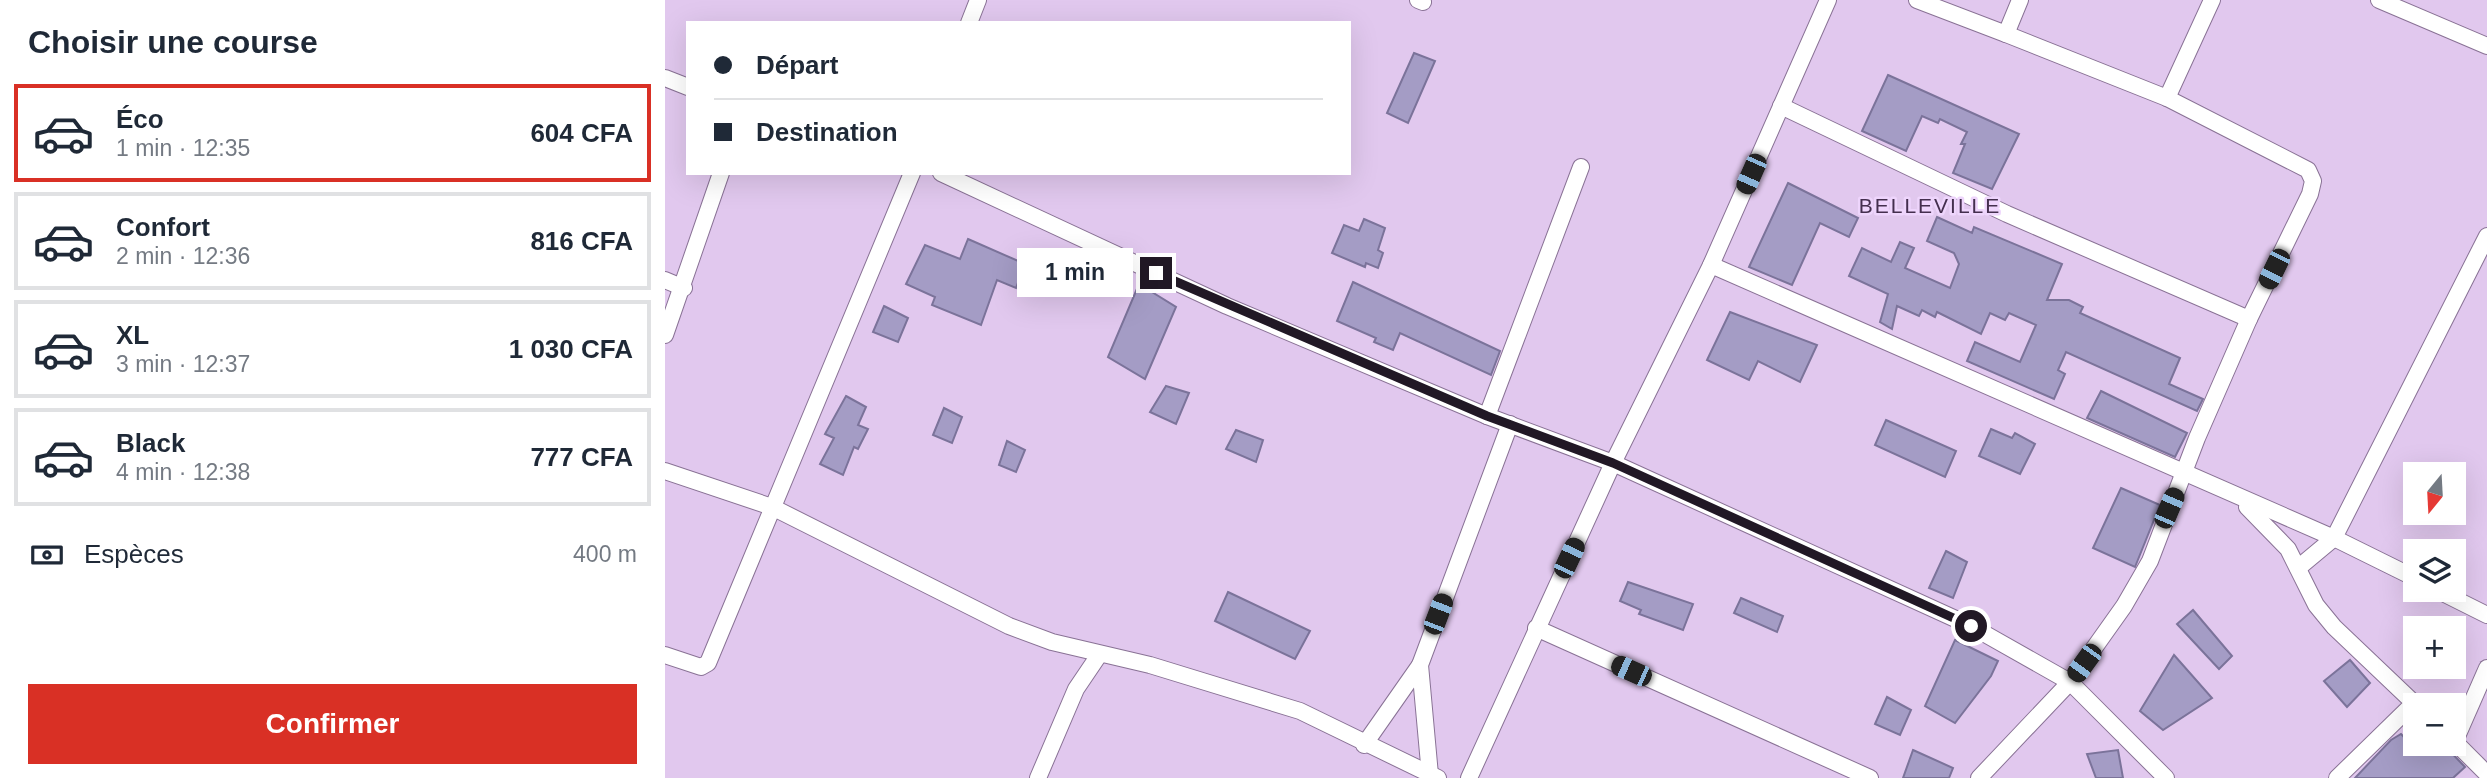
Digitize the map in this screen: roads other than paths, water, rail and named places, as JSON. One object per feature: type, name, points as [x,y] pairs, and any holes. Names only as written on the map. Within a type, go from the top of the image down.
[{"type":"street","points":[[970,21],[978,0]]},
{"type":"street","points":[[1469,778],[1613,463],[1711,265],[1828,0]]},
{"type":"street","points":[[1917,0],[2167,98],[2308,170],[2313,181],[2310,194],[2249,319],[2183,474],[2150,561],[2124,606],[2070,682],[1979,778]]},
{"type":"street","points":[[2006,34],[2020,0]]},
{"type":"street","points":[[2167,98],[2212,0]]},
{"type":"street","points":[[2379,0],[2487,46]]},
{"type":"street","points":[[665,78],[686,86]]},
{"type":"street","points":[[1781,106],[2007,214],[2249,319]]},
{"type":"street","points":[[1487,416],[1581,167]]},
{"type":"street","points":[[665,335],[684,288],[720,175]]},
{"type":"street","points":[[665,655],[701,667],[708,663],[911,175]]},
{"type":"street","points":[[945,175],[1227,306],[1487,416],[1613,463],[1971,626],[2070,682],[2167,778]]},
{"type":"street","points":[[2298,568],[2334,538],[2487,236]]},
{"type":"street","points":[[1711,265],[2334,538],[2403,573]]},
{"type":"street","points":[[665,280],[684,288]]},
{"type":"street","points":[[1364,745],[1420,664],[1510,424]]},
{"type":"street","points":[[665,471],[772,507],[1009,626],[1099,656],[1150,665],[1300,711],[1364,745],[1434,776]]},
{"type":"street","points":[[2236,497],[2288,549],[2316,605],[2334,627],[2403,693]]},
{"type":"street","points":[[2461,602],[2487,615]]},
{"type":"street","points":[[1536,628],[1870,778]]},
{"type":"street","points":[[1038,778],[1076,689],[1099,656]]},
{"type":"street","points":[[1420,664],[1434,776]]},
{"type":"street","points":[[2466,714],[2487,668]]},
{"type":"street","points":[[2337,778],[2403,715]]},
{"type":"street","points":[[2466,753],[2487,774]]},
{"type":"district","name":"BELLEVILLE","points":[[1930,206]]}]
